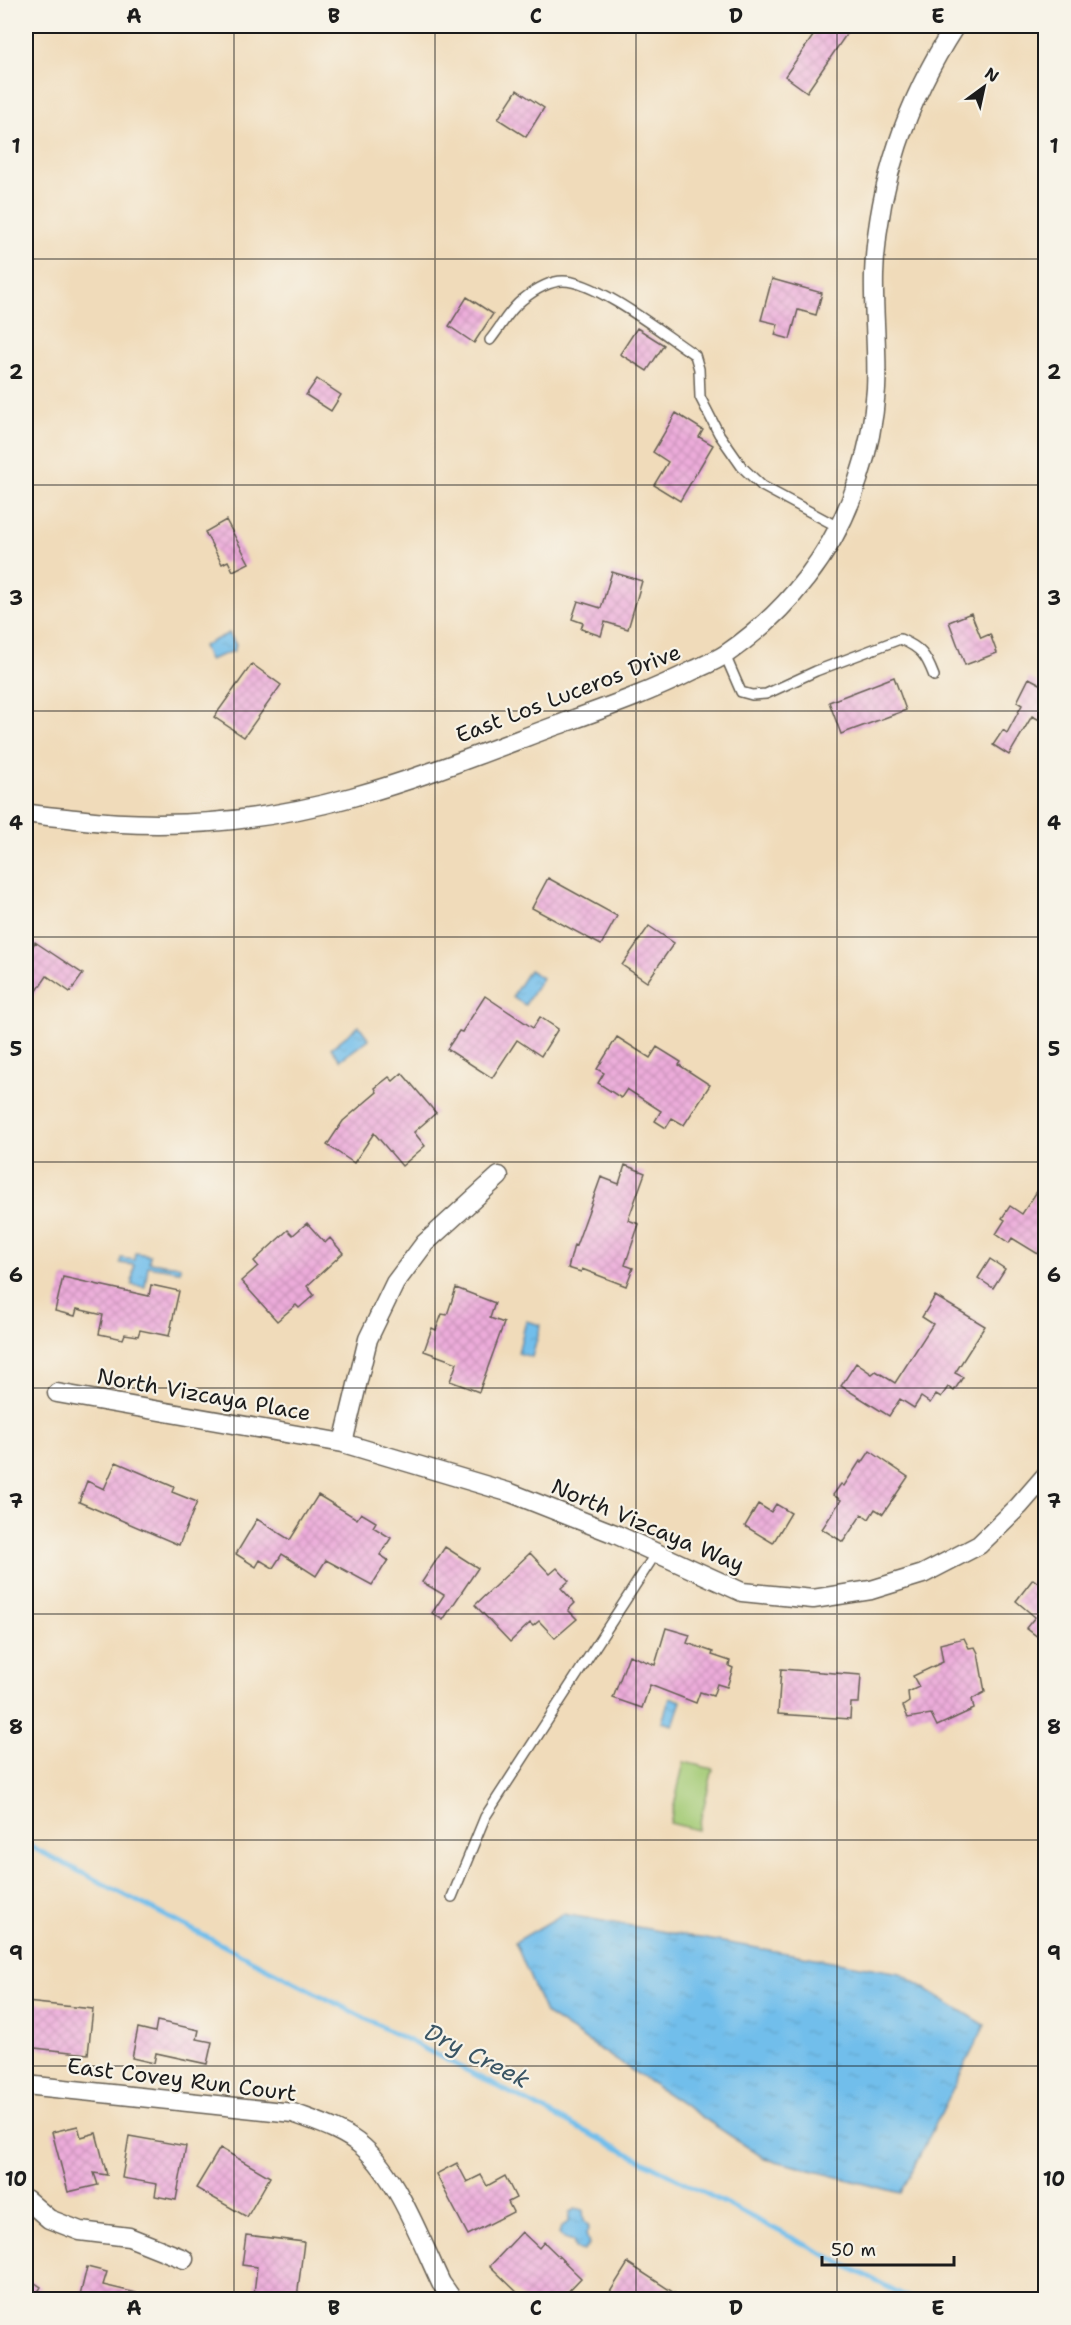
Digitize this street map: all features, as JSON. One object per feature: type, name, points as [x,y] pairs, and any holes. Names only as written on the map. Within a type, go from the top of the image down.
[{"type":"street","name":"East Los Luceros Drive","points":[[26,813],[123,825],[203,823],[285,812],[352,797],[469,758],[655,690],[724,655],[778,610],[814,568],[840,528],[858,481],[870,438],[876,388],[874,274],[879,220],[887,179],[901,132],[920,88],[955,26]]},
{"type":"street","points":[[343,1443],[368,1339],[395,1283],[425,1243],[499,1176]]},
{"type":"street","name":"North Vizcaya Place","points":[[57,1393],[343,1443]]},
{"type":"street","name":"North Vizcaya Way","points":[[343,1443],[511,1493],[656,1553],[742,1592],[813,1599],[872,1590],[923,1574],[980,1545],[1019,1506],[1046,1474]]},
{"type":"street","name":"East Covey Run Court","points":[[26,2085],[293,2113],[330,2126],[362,2145],[381,2165],[441,2283],[453,2300]]},
{"type":"street","points":[[26,2199],[49,2219],[81,2231],[129,2237],[184,2259]]},
{"type":"lane","points":[[490,340],[520,302],[540,288],[562,280],[580,283],[598,290],[695,355],[699,369],[700,397],[719,434],[742,467],[762,486],[840,528]]},
{"type":"lane","points":[[724,655],[741,692],[752,695],[766,694],[816,671],[900,639],[917,647],[928,661],[934,676]]},
{"type":"lane","points":[[452,1897],[485,1817],[656,1553]]},
{"type":"green space","points":[[684,1762],[713,1769],[698,1830],[670,1823]]},
{"type":"water","points":[[229,633],[236,645],[234,651],[209,660],[203,646]]},
{"type":"water","points":[[529,970],[542,978],[525,1005],[512,997]]},
{"type":"water","points":[[359,1026],[369,1039],[340,1060],[331,1048]]},
{"type":"water","points":[[135,1253],[150,1255],[149,1262],[180,1266],[180,1271],[148,1266],[145,1287],[132,1285],[134,1265],[120,1263],[121,1258],[134,1260]]},
{"type":"water","points":[[526,1321],[541,1325],[532,1357],[518,1353]]},
{"type":"water","points":[[670,1697],[681,1701],[673,1725],[662,1722]]},
{"type":"water","points":[[563,1914],[900,1973],[985,2025],[901,2193],[764,2158],[545,2013],[515,1942]]},
{"type":"water","points":[[575,2209],[583,2211],[584,2220],[589,2227],[586,2234],[589,2245],[583,2251],[575,2249],[573,2241],[559,2234],[561,2227],[568,2222],[570,2212]]},
{"type":"building","points":[[820,26],[852,26],[807,92],[785,76]]},
{"type":"building","points":[[517,90],[544,108],[526,137],[498,119]]},
{"type":"building","points":[[772,279],[822,293],[816,315],[798,310],[790,339],[775,335],[778,324],[761,320]]},
{"type":"building","points":[[467,297],[493,314],[474,343],[449,326]]},
{"type":"building","points":[[637,328],[664,345],[647,371],[620,354]]},
{"type":"building","points":[[317,379],[341,395],[331,411],[306,395]]},
{"type":"building","points":[[676,413],[703,430],[699,437],[713,445],[680,501],[654,485],[668,462],[653,452]]},
{"type":"building","points":[[226,520],[249,563],[233,571],[228,561],[222,564],[205,532]]},
{"type":"building","points":[[612,572],[642,581],[628,629],[605,622],[601,636],[581,629],[583,623],[572,619],[578,601],[601,608]]},
{"type":"building","points":[[971,613],[981,638],[990,634],[997,653],[965,665],[949,622]]},
{"type":"building","points":[[252,664],[281,685],[244,737],[214,717]]},
{"type":"building","points":[[894,677],[906,710],[841,734],[829,702]]},
{"type":"building","points":[[1029,678],[1046,687],[1046,723],[1032,716],[1009,755],[993,745],[1003,730],[1007,733],[1022,705],[1017,702]]},
{"type":"building","points":[[548,878],[617,916],[601,945],[532,908]]},
{"type":"building","points":[[649,926],[674,943],[647,982],[622,965]]},
{"type":"building","points":[[35,942],[83,974],[70,992],[47,976],[26,1007],[26,957]]},
{"type":"building","points":[[485,996],[533,1028],[540,1017],[558,1029],[541,1056],[517,1040],[492,1078],[447,1049],[459,1031],[462,1032]]},
{"type":"building","points":[[617,1037],[650,1058],[657,1047],[681,1062],[679,1065],[710,1085],[684,1125],[672,1118],[666,1128],[655,1121],[661,1111],[627,1089],[621,1098],[598,1083],[604,1073],[597,1069]]},
{"type":"building","points":[[402,1073],[436,1113],[414,1132],[425,1146],[402,1166],[374,1133],[354,1163],[327,1145],[343,1121],[377,1092],[375,1088],[389,1077],[393,1081]]},
{"type":"building","points":[[625,1165],[645,1173],[628,1220],[639,1224],[625,1265],[633,1268],[626,1286],[582,1269],[581,1272],[568,1268],[574,1245],[576,1246],[601,1177],[619,1184]]},
{"type":"building","points":[[1046,1178],[1046,1242],[1038,1254],[1012,1238],[1009,1243],[996,1234],[1010,1206],[1022,1214]]},
{"type":"building","points":[[307,1223],[325,1243],[330,1238],[343,1253],[307,1286],[314,1295],[299,1308],[296,1305],[277,1321],[241,1281],[258,1266],[254,1261],[288,1230],[293,1235]]},
{"type":"building","points":[[990,1259],[1005,1269],[993,1288],[978,1278]]},
{"type":"building","points":[[63,1277],[149,1296],[151,1285],[179,1291],[169,1336],[140,1330],[138,1336],[125,1334],[123,1339],[99,1334],[103,1315],[77,1309],[75,1316],[55,1311]]},
{"type":"building","points":[[456,1288],[495,1303],[490,1318],[504,1323],[479,1392],[450,1381],[457,1363],[424,1351],[432,1328],[436,1330],[442,1314],[447,1315]]},
{"type":"building","points":[[935,1296],[985,1326],[955,1373],[963,1377],[954,1391],[948,1387],[941,1397],[936,1394],[930,1403],[921,1397],[914,1408],[900,1399],[889,1416],[841,1386],[856,1363],[872,1374],[876,1371],[895,1383],[933,1324],[922,1317]]},
{"type":"building","points":[[870,1451],[908,1477],[883,1514],[875,1509],[869,1519],[862,1514],[843,1542],[822,1529],[841,1500],[833,1495],[841,1484],[844,1486],[860,1461],[862,1463]]},
{"type":"building","points":[[116,1462],[174,1487],[172,1492],[197,1502],[179,1545],[79,1502],[87,1481],[104,1489]]},
{"type":"building","points":[[318,1495],[357,1519],[361,1513],[376,1522],[373,1527],[391,1538],[380,1555],[388,1560],[372,1585],[326,1560],[316,1576],[282,1554],[273,1568],[260,1560],[256,1567],[236,1554],[257,1519],[290,1540]]},
{"type":"building","points":[[758,1504],[771,1512],[776,1504],[791,1513],[773,1543],[745,1526]]},
{"type":"building","points":[[445,1547],[478,1568],[443,1620],[432,1613],[444,1595],[422,1582]]},
{"type":"building","points":[[530,1553],[550,1574],[557,1568],[569,1581],[561,1588],[575,1603],[568,1610],[577,1619],[555,1638],[539,1621],[533,1626],[530,1623],[510,1642],[475,1605]]},
{"type":"building","points":[[1033,1579],[1046,1589],[1046,1643],[1026,1628],[1035,1617],[1016,1601]]},
{"type":"building","points":[[666,1628],[690,1635],[687,1643],[730,1661],[729,1666],[733,1668],[727,1687],[717,1684],[713,1696],[700,1692],[696,1703],[650,1685],[642,1708],[613,1698],[629,1655],[655,1665]]},
{"type":"building","points":[[964,1638],[969,1648],[975,1647],[978,1653],[985,1692],[972,1699],[974,1709],[937,1726],[931,1714],[908,1718],[903,1706],[909,1702],[908,1692],[919,1687],[913,1676],[943,1662],[940,1644]]},
{"type":"building","points":[[781,1669],[861,1675],[859,1703],[851,1703],[850,1719],[778,1714]]},
{"type":"building","points":[[26,2002],[93,2009],[88,2054],[26,2047]]},
{"type":"building","points":[[157,2021],[199,2030],[197,2039],[212,2042],[207,2064],[156,2053],[154,2063],[132,2058],[138,2028],[155,2032]]},
{"type":"building","points":[[78,2126],[81,2137],[96,2133],[107,2175],[94,2173],[98,2185],[68,2192],[52,2132]]},
{"type":"building","points":[[129,2136],[186,2146],[176,2200],[155,2196],[157,2184],[122,2178]]},
{"type":"building","points":[[220,2148],[270,2177],[247,2217],[196,2188]]},
{"type":"building","points":[[457,2163],[467,2182],[481,2175],[487,2186],[505,2176],[516,2198],[508,2202],[513,2212],[468,2235],[436,2174]]},
{"type":"building","points":[[522,2232],[539,2248],[544,2242],[581,2278],[560,2300],[525,2300],[490,2266]]},
{"type":"building","points":[[246,2235],[304,2242],[297,2298],[254,2293],[257,2267],[242,2265]]},
{"type":"building","points":[[628,2263],[685,2300],[605,2300]]},
{"type":"building","points":[[87,2267],[107,2272],[103,2285],[141,2294],[140,2300],[79,2300]]},
{"type":"building","points":[[26,2277],[41,2287],[33,2300],[26,2300]]},
{"type":"waterway","name":"Dry Creek","points":[[26,1844],[913,2300]]}]
